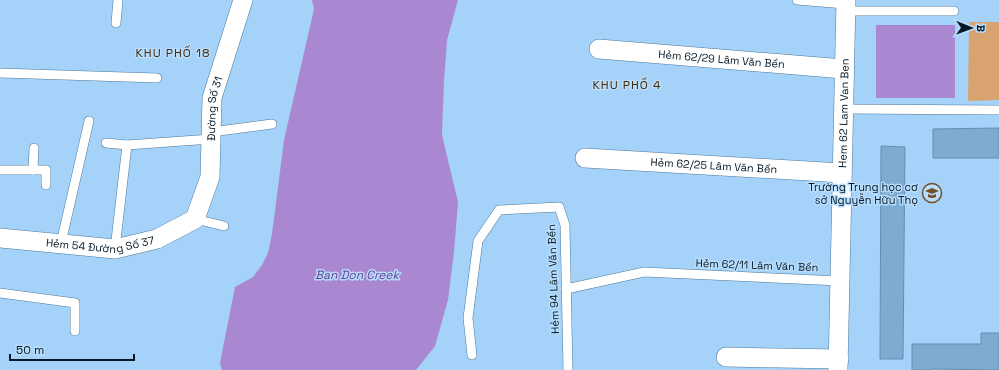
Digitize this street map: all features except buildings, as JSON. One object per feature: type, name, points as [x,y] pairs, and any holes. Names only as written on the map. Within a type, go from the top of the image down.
[{"type":"street","name":"Đường Số 31","points":[[195,219],[210,177],[212,98],[243,0]]},
{"type":"street","name":"Hem 62 Lam Van Ben","points":[[839,365],[845,5]]},
{"type":"street","name":"Hẻm 62/29 Lâm Văn Bền","points":[[600,49],[844,68]]},
{"type":"street","name":"Hẻm 62/25 Lâm Văn Bền","points":[[585,158],[842,173]]},
{"type":"street","name":"Hẻm 54 Đường Số 37","points":[[0,238],[115,249],[157,239],[195,219]]},
{"type":"street","points":[[726,358],[839,365]]},
{"type":"lane","points":[[116,23],[118,0]]},
{"type":"lane","points":[[797,0],[845,5],[954,11]]},
{"type":"lane","points":[[0,73],[156,78]]},
{"type":"lane","points":[[844,109],[999,110]]},
{"type":"lane","points":[[61,243],[89,121]]},
{"type":"lane","points":[[106,143],[127,145],[211,136],[272,124]]},
{"type":"lane","points":[[115,249],[127,145]]},
{"type":"lane","points":[[33,170],[34,148]]},
{"type":"lane","points":[[0,170],[46,170],[46,185]]},
{"type":"lane","name":"Hẻm 94 Lâm Văn Bền","points":[[472,355],[468,318],[478,241],[499,210],[559,207],[565,225],[568,370]]},
{"type":"lane","points":[[195,219],[224,226]]},
{"type":"lane","name":"Hẻm 62/11 Lâm Văn Bền","points":[[566,289],[644,272],[840,281]]},
{"type":"lane","points":[[0,293],[75,303],[75,332]]},
{"type":"shaded area","points":[[969,22],[999,22],[999,100],[968,101]]},
{"type":"water","name":"Ban Don Creek","points":[[312,0],[458,0],[447,40],[442,135],[458,202],[454,252],[448,300],[435,346],[416,370],[222,370],[220,363],[235,287],[253,277],[262,265],[268,253],[272,234],[284,140],[314,9]]},
{"type":"water","points":[[876,25],[955,25],[955,98],[876,98]]},
{"type":"place","name":"Trường Trung học cơ sở Nguyễn Hữu Thọ","points":[[932,193]]},
{"type":"district","name":"KHU PHỐ 18","points":[[173,53]]},
{"type":"district","name":"KHU PHỐ 4","points":[[627,85]]}]
